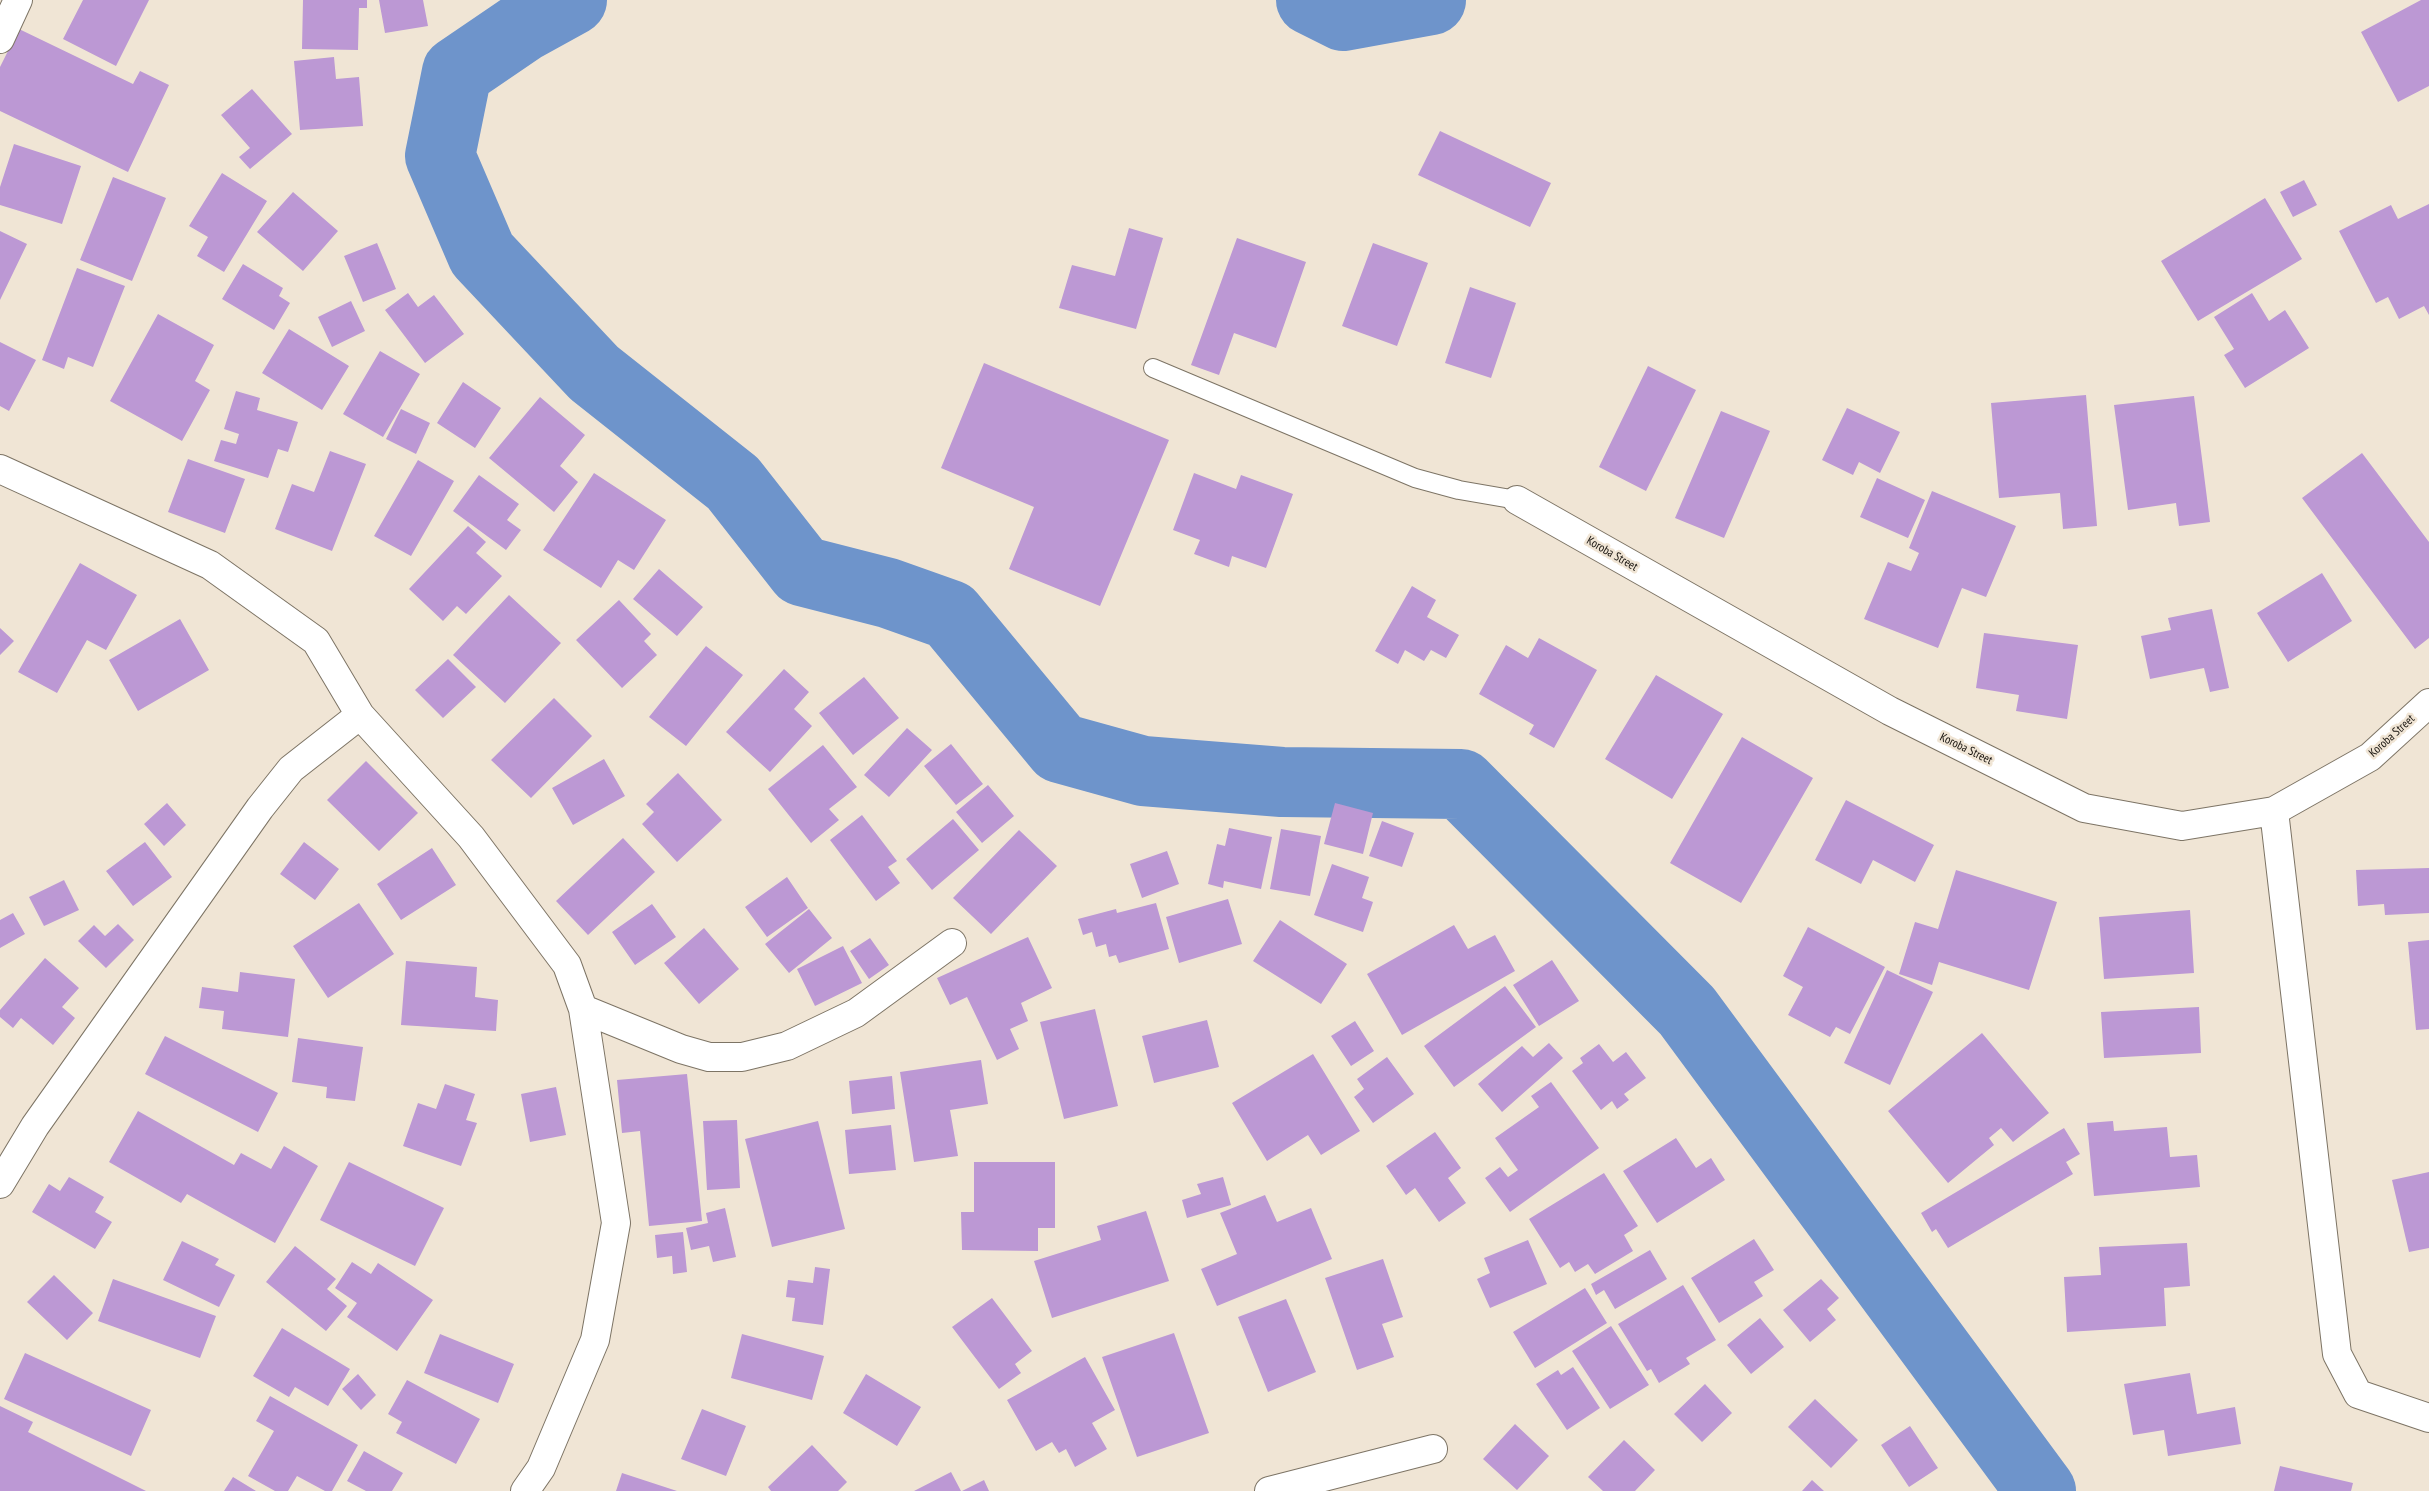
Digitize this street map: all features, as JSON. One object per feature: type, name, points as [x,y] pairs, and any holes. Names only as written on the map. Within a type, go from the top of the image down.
[{"type":"street","points":[[0,39],[18,0]]},
{"type":"street","points":[[0,470],[210,565],[316,641],[360,716],[404,761],[488,860],[567,965],[583,1009],[616,1223],[595,1340],[541,1468],[525,1491]]},
{"type":"street","name":"Koroba Street","points":[[1517,500],[1890,711],[2084,808],[2182,826],[2274,811],[2370,757],[2429,703]]},
{"type":"street","points":[[0,1184],[35,1126],[260,808],[291,769],[360,716]]},
{"type":"street","points":[[2274,811],[2337,1354],[2358,1394],[2429,1418]]},
{"type":"street","points":[[583,1009],[681,1049],[709,1057],[742,1058],[787,1046],[856,1013],[952,943]]},
{"type":"street","points":[[1269,1491],[1433,1449]]},
{"type":"lane","points":[[1152,368],[1415,478],[1459,490],[1517,500]]},
{"type":"building","points":[[83,0],[149,0],[116,66],[63,39]]},
{"type":"building","points":[[303,0],[367,0],[367,8],[359,8],[358,50],[302,49]]},
{"type":"building","points":[[379,0],[423,0],[428,26],[385,33]]},
{"type":"building","points":[[2421,0],[2429,0],[2429,86],[2398,102],[2361,32]]},
{"type":"building","points":[[19,29],[133,84],[140,71],[169,85],[128,172],[0,111],[0,67]]},
{"type":"building","points":[[334,57],[336,79],[359,77],[363,126],[300,130],[294,61]]},
{"type":"building","points":[[252,89],[292,134],[250,169],[239,157],[250,148],[221,115]]},
{"type":"building","points":[[1440,131],[1551,183],[1530,227],[1418,175]]},
{"type":"building","points":[[14,144],[81,166],[62,224],[0,205],[0,187]]},
{"type":"building","points":[[222,173],[267,201],[224,272],[197,256],[208,237],[189,226]]},
{"type":"building","points":[[113,177],[166,198],[132,281],[80,260]]},
{"type":"building","points":[[2304,180],[2317,205],[2293,217],[2280,192]]},
{"type":"building","points":[[293,192],[338,231],[303,271],[257,232]]},
{"type":"building","points":[[2265,198],[2302,259],[2198,321],[2161,261]]},
{"type":"building","points":[[2429,204],[2429,315],[2424,306],[2399,319],[2388,297],[2376,303],[2339,231],[2391,205],[2398,219]]},
{"type":"building","points":[[1129,228],[1163,238],[1136,329],[1059,308],[1072,265],[1115,276]]},
{"type":"building","points":[[0,231],[27,244],[0,300]]},
{"type":"building","points":[[1237,238],[1306,262],[1276,348],[1234,333],[1219,375],[1191,365]]},
{"type":"building","points":[[377,243],[396,289],[363,302],[344,256]]},
{"type":"building","points":[[1373,243],[1428,263],[1397,346],[1342,326]]},
{"type":"building","points":[[243,264],[283,288],[279,296],[290,303],[274,330],[222,299]]},
{"type":"building","points":[[77,268],[125,286],[93,367],[68,357],[64,369],[42,360]]},
{"type":"building","points":[[1470,287],[1516,303],[1491,378],[1445,363]]},
{"type":"building","points":[[408,293],[418,307],[434,295],[464,334],[425,363],[385,310]]},
{"type":"building","points":[[2252,293],[2269,321],[2285,310],[2309,348],[2245,388],[2224,355],[2234,349],[2214,317]]},
{"type":"building","points":[[351,301],[365,331],[332,347],[318,317]]},
{"type":"building","points":[[158,314],[214,345],[195,381],[210,390],[182,441],[110,401]]},
{"type":"building","points":[[289,329],[349,366],[322,410],[262,373]]},
{"type":"building","points":[[0,342],[36,360],[9,411],[0,406]]},
{"type":"building","points":[[380,351],[420,374],[383,437],[343,414]]},
{"type":"building","points":[[984,363],[1169,440],[1100,606],[1009,569],[1034,507],[941,468]]},
{"type":"building","points":[[1648,366],[1696,390],[1646,491],[1599,467]]},
{"type":"building","points":[[463,382],[501,408],[475,448],[437,423]]},
{"type":"building","points":[[236,391],[260,398],[257,410],[298,422],[288,452],[278,449],[268,478],[214,461],[221,440],[236,444],[239,434],[224,429]]},
{"type":"building","points":[[2086,395],[2097,526],[2063,529],[2060,493],[1999,498],[1991,403]]},
{"type":"building","points":[[2194,396],[2210,522],[2179,526],[2176,503],[2128,510],[2114,405]]},
{"type":"building","points":[[540,397],[585,435],[560,466],[578,482],[554,512],[489,458]]},
{"type":"building","points":[[1847,408],[1900,432],[1880,473],[1859,462],[1853,475],[1822,460]]},
{"type":"building","points":[[401,409],[430,423],[416,454],[386,439]]},
{"type":"building","points":[[1721,411],[1770,431],[1724,538],[1675,518]]},
{"type":"building","points":[[330,451],[366,464],[332,551],[275,529],[292,484],[314,492]]},
{"type":"building","points":[[2362,453],[2429,542],[2429,638],[2415,649],[2302,498]]},
{"type":"building","points":[[188,459],[245,479],[225,533],[168,512]]},
{"type":"building","points":[[418,460],[454,481],[411,556],[374,536]]},
{"type":"building","points":[[594,473],[666,520],[634,570],[618,560],[601,588],[543,550]]},
{"type":"building","points":[[1194,473],[1236,489],[1241,475],[1293,494],[1266,568],[1232,556],[1229,567],[1194,554],[1200,540],[1173,530]]},
{"type":"building","points":[[479,475],[519,504],[507,520],[521,530],[506,550],[453,511]]},
{"type":"building","points":[[1877,478],[1925,500],[1908,538],[1860,517]]},
{"type":"building","points":[[1932,491],[2016,526],[1986,597],[1962,588],[1938,648],[1864,619],[1888,562],[1911,571],[1919,553],[1909,548]]},
{"type":"building","points":[[468,526],[486,542],[476,553],[502,576],[466,614],[457,606],[443,621],[409,589]]},
{"type":"building","points":[[80,563],[137,595],[106,650],[87,640],[57,693],[18,672]]},
{"type":"building","points":[[659,569],[703,607],[677,636],[633,599]]},
{"type":"building","points":[[2322,573],[2352,621],[2288,662],[2257,613]]},
{"type":"building","points":[[1412,586],[1436,600],[1427,617],[1459,635],[1446,658],[1431,650],[1424,661],[1405,650],[1398,664],[1375,651]]},
{"type":"building","points":[[509,595],[561,643],[505,703],[453,655]]},
{"type":"building","points":[[619,600],[651,634],[644,641],[657,655],[622,688],[576,640]]},
{"type":"building","points":[[2212,609],[2229,688],[2210,692],[2204,668],[2150,679],[2141,636],[2171,630],[2168,618]]},
{"type":"building","points":[[180,619],[209,670],[138,711],[109,660]]},
{"type":"building","points":[[0,628],[14,641],[0,655]]},
{"type":"building","points":[[1984,633],[2078,645],[2067,719],[2016,711],[2019,695],[1976,688]]},
{"type":"building","points":[[1539,638],[1597,670],[1554,748],[1529,734],[1534,725],[1479,694],[1506,645],[1528,658]]},
{"type":"building","points":[[706,646],[743,675],[686,746],[649,717]]},
{"type":"building","points":[[448,659],[476,687],[443,718],[415,690]]},
{"type":"building","points":[[784,669],[809,692],[794,709],[812,726],[770,772],[726,732]]},
{"type":"building","points":[[1656,675],[1723,714],[1672,799],[1605,759]]},
{"type":"building","points":[[864,677],[899,718],[853,755],[819,713]]},
{"type":"building","points":[[554,698],[592,736],[531,798],[491,760]]},
{"type":"building","points":[[907,728],[932,750],[889,797],[864,775]]},
{"type":"building","points":[[1742,737],[1813,778],[1741,903],[1670,863]]},
{"type":"building","points":[[951,744],[983,784],[956,805],[924,766]]},
{"type":"building","points":[[823,745],[857,787],[829,809],[839,820],[811,843],[768,789]]},
{"type":"building","points":[[604,759],[625,796],[573,825],[552,788]]},
{"type":"building","points":[[366,761],[418,813],[379,851],[327,800]]},
{"type":"building","points":[[678,773],[722,820],[677,862],[642,824],[654,812],[646,804]]},
{"type":"building","points":[[988,785],[1014,816],[982,843],[956,812]]},
{"type":"building","points":[[1846,800],[1934,845],[1915,882],[1873,860],[1861,884],[1815,860]]},
{"type":"building","points":[[167,803],[186,825],[164,846],[144,824]]},
{"type":"building","points":[[1335,803],[1373,813],[1363,854],[1324,844]]},
{"type":"building","points":[[862,815],[897,861],[888,867],[900,883],[876,901],[830,840]]},
{"type":"building","points":[[953,819],[979,850],[932,890],[906,859]]},
{"type":"building","points":[[1382,821],[1414,833],[1402,867],[1369,856]]},
{"type":"building","points":[[1229,828],[1272,837],[1261,889],[1224,881],[1223,888],[1208,884],[1217,844],[1225,846]]},
{"type":"building","points":[[1281,829],[1321,836],[1310,896],[1270,889]]},
{"type":"building","points":[[1019,830],[1057,866],[991,934],[953,898]]},
{"type":"building","points":[[623,838],[655,872],[588,935],[556,901]]},
{"type":"building","points":[[145,842],[172,877],[133,906],[106,871]]},
{"type":"building","points":[[304,842],[339,869],[315,900],[280,874]]},
{"type":"building","points":[[432,848],[456,885],[401,920],[377,884]]},
{"type":"building","points":[[1167,851],[1179,884],[1142,898],[1130,864]]},
{"type":"building","points":[[1332,864],[1369,877],[1362,898],[1373,902],[1363,932],[1314,915]]},
{"type":"building","points":[[2429,868],[2429,913],[2385,915],[2384,904],[2358,906],[2356,870]]},
{"type":"building","points":[[1956,870],[2057,902],[2029,990],[1939,962],[1932,985],[1899,974],[1915,922],[1938,929]]},
{"type":"building","points":[[787,877],[808,908],[767,937],[745,907]]},
{"type":"building","points":[[64,880],[79,910],[44,926],[29,897]]},
{"type":"building","points":[[1228,899],[1242,944],[1179,963],[1166,917]]},
{"type":"building","points":[[359,903],[394,954],[328,998],[293,946]]},
{"type":"building","points":[[1156,903],[1169,949],[1119,963],[1116,955],[1109,957],[1106,944],[1096,947],[1092,932],[1083,935],[1078,919],[1116,909],[1117,913]]},
{"type":"building","points":[[652,904],[676,937],[635,965],[612,932]]},
{"type":"building","points":[[809,909],[832,938],[789,973],[765,944]]},
{"type":"building","points":[[2190,910],[2194,973],[2104,979],[2099,917]]},
{"type":"building","points":[[13,913],[25,934],[0,948],[0,920]]},
{"type":"building","points":[[1280,920],[1347,964],[1321,1004],[1253,961]]},
{"type":"building","points":[[118,924],[134,940],[106,968],[78,941],[94,925],[105,936]]},
{"type":"building","points":[[1454,925],[1468,949],[1495,935],[1515,971],[1402,1035],[1367,974]]},
{"type":"building","points":[[1808,927],[1885,967],[1850,1034],[1836,1027],[1830,1037],[1788,1015],[1803,987],[1783,976]]},
{"type":"building","points":[[704,928],[739,969],[699,1004],[664,963]]},
{"type":"building","points":[[1028,937],[1052,988],[1021,1003],[1028,1021],[1010,1029],[1019,1049],[997,1060],[967,997],[950,1005],[937,978]]},
{"type":"building","points":[[870,938],[889,965],[869,979],[850,951]]},
{"type":"building","points":[[2429,940],[2429,1029],[2416,1030],[2408,942]]},
{"type":"building","points":[[843,946],[862,983],[815,1006],[797,969]]},
{"type":"building","points":[[45,958],[79,988],[62,1007],[75,1018],[53,1045],[21,1018],[13,1028],[0,1017],[0,1010]]},
{"type":"building","points":[[1552,960],[1579,1001],[1539,1026],[1513,985]]},
{"type":"building","points":[[406,961],[477,967],[475,997],[498,1000],[496,1031],[401,1025]]},
{"type":"building","points":[[1887,970],[1933,992],[1890,1085],[1844,1063]]},
{"type":"building","points":[[240,972],[295,979],[288,1037],[222,1029],[224,1011],[199,1008],[202,987],[238,992]]},
{"type":"building","points":[[1505,986],[1536,1027],[1454,1087],[1424,1046]]},
{"type":"building","points":[[2199,1007],[2201,1053],[2104,1058],[2101,1012]]},
{"type":"building","points":[[1095,1009],[1118,1106],[1064,1119],[1040,1022]]},
{"type":"building","points":[[1207,1020],[1219,1067],[1154,1083],[1142,1036]]},
{"type":"building","points":[[1355,1021],[1374,1051],[1351,1066],[1331,1036]]},
{"type":"building","points":[[1982,1033],[2049,1113],[2013,1142],[2001,1128],[1989,1138],[1994,1145],[1948,1183],[1888,1111]]},
{"type":"building","points":[[165,1036],[278,1093],[258,1132],[145,1074]]},
{"type":"building","points":[[298,1038],[363,1047],[355,1101],[326,1098],[327,1087],[292,1082]]},
{"type":"building","points":[[1549,1043],[1563,1058],[1502,1112],[1478,1084],[1522,1046],[1533,1057]]},
{"type":"building","points":[[1599,1044],[1613,1062],[1626,1052],[1646,1078],[1624,1094],[1629,1100],[1617,1109],[1612,1101],[1601,1110],[1572,1071],[1583,1063],[1580,1058]]},
{"type":"building","points":[[1313,1054],[1360,1131],[1321,1155],[1308,1135],[1267,1161],[1232,1103]]},
{"type":"building","points":[[1387,1057],[1414,1094],[1373,1123],[1354,1097],[1364,1089],[1357,1079]]},
{"type":"building","points":[[981,1060],[988,1104],[950,1110],[958,1156],[914,1162],[900,1072]]},
{"type":"building","points":[[687,1074],[702,1221],[649,1226],[640,1131],[622,1133],[617,1080]]},
{"type":"building","points":[[892,1076],[895,1109],[852,1114],[849,1081]]},
{"type":"building","points":[[1551,1082],[1599,1148],[1510,1212],[1485,1178],[1500,1167],[1508,1177],[1518,1170],[1495,1138],[1539,1107],[1531,1096]]},
{"type":"building","points":[[445,1084],[475,1094],[466,1120],[477,1123],[461,1166],[403,1146],[418,1103],[436,1109]]},
{"type":"building","points":[[556,1087],[566,1135],[530,1142],[521,1094]]},
{"type":"building","points":[[138,1111],[234,1165],[241,1153],[271,1169],[284,1146],[318,1166],[275,1243],[187,1194],[181,1203],[109,1162]]},
{"type":"building","points":[[737,1120],[740,1188],[707,1190],[703,1121]]},
{"type":"building","points":[[818,1121],[845,1229],[772,1247],[745,1139]]},
{"type":"building","points":[[2113,1121],[2114,1131],[2167,1127],[2170,1157],[2197,1155],[2200,1187],[2094,1196],[2087,1123]]},
{"type":"building","points":[[891,1125],[896,1170],[849,1174],[845,1130]]},
{"type":"building","points":[[2064,1128],[2080,1154],[2066,1162],[2073,1174],[1948,1248],[1936,1229],[1932,1232],[1921,1213]]},
{"type":"building","points":[[1435,1132],[1461,1168],[1448,1178],[1466,1203],[1439,1222],[1415,1188],[1406,1195],[1386,1166]]},
{"type":"building","points":[[1676,1138],[1696,1168],[1711,1158],[1725,1180],[1657,1223],[1623,1171]]},
{"type":"building","points":[[349,1162],[444,1208],[415,1266],[320,1220]]},
{"type":"building","points":[[974,1162],[1055,1162],[1055,1228],[1038,1228],[1038,1251],[962,1250],[961,1212],[974,1212]]},
{"type":"building","points":[[2429,1172],[2429,1248],[2409,1252],[2392,1180]]},
{"type":"building","points":[[1604,1173],[1638,1226],[1624,1235],[1633,1251],[1595,1274],[1588,1264],[1575,1272],[1569,1262],[1560,1268],[1529,1219]]},
{"type":"building","points":[[69,1177],[104,1197],[95,1212],[112,1222],[95,1249],[32,1212],[49,1184],[60,1191]]},
{"type":"building","points":[[1223,1177],[1231,1205],[1187,1218],[1182,1200],[1201,1194],[1197,1184]]},
{"type":"building","points":[[1265,1195],[1277,1222],[1311,1208],[1332,1259],[1217,1306],[1201,1269],[1237,1254],[1220,1213]]},
{"type":"building","points":[[725,1208],[736,1257],[713,1262],[709,1246],[691,1250],[686,1228],[708,1223],[706,1213]]},
{"type":"building","points":[[1146,1211],[1169,1281],[1052,1318],[1034,1261],[1101,1240],[1097,1226]]},
{"type":"building","points":[[683,1232],[687,1272],[673,1274],[672,1256],[657,1258],[655,1235]]},
{"type":"building","points":[[1754,1239],[1774,1270],[1754,1282],[1763,1296],[1719,1323],[1691,1278]]},
{"type":"building","points":[[1528,1240],[1547,1284],[1490,1308],[1477,1279],[1490,1273],[1484,1258]]},
{"type":"building","points":[[182,1241],[219,1259],[215,1265],[235,1275],[219,1307],[163,1280]]},
{"type":"building","points":[[2187,1243],[2190,1286],[2164,1288],[2166,1326],[2067,1332],[2064,1277],[2101,1275],[2099,1247]]},
{"type":"building","points":[[295,1246],[336,1279],[327,1289],[347,1306],[326,1331],[266,1282]]},
{"type":"building","points":[[1650,1250],[1667,1279],[1615,1309],[1604,1290],[1596,1295],[1591,1284]]},
{"type":"building","points":[[1383,1259],[1403,1317],[1382,1324],[1394,1357],[1357,1370],[1325,1278]]},
{"type":"building","points":[[352,1262],[371,1274],[378,1263],[433,1300],[397,1351],[347,1317],[357,1303],[335,1288]]},
{"type":"building","points":[[815,1267],[830,1269],[823,1325],[792,1321],[795,1298],[786,1297],[788,1280],[813,1283]]},
{"type":"building","points":[[54,1275],[93,1313],[67,1340],[27,1302]]},
{"type":"building","points":[[113,1279],[216,1316],[200,1358],[98,1321]]},
{"type":"building","points":[[1821,1279],[1839,1298],[1827,1309],[1836,1320],[1810,1342],[1783,1310]]},
{"type":"building","points":[[1683,1285],[1716,1340],[1686,1358],[1690,1364],[1659,1383],[1651,1369],[1647,1371],[1618,1324]]},
{"type":"building","points":[[1585,1288],[1607,1323],[1535,1368],[1513,1332]]},
{"type":"building","points":[[992,1298],[1032,1351],[1015,1364],[1021,1373],[999,1389],[952,1327]]},
{"type":"building","points":[[1286,1299],[1316,1372],[1268,1392],[1238,1317]]},
{"type":"building","points":[[1760,1318],[1784,1347],[1751,1374],[1727,1345]]},
{"type":"building","points":[[1611,1326],[1649,1385],[1610,1409],[1572,1351]]},
{"type":"building","points":[[282,1328],[350,1369],[328,1406],[295,1387],[289,1397],[253,1376]]},
{"type":"building","points":[[1174,1333],[1209,1433],[1137,1457],[1102,1357]]},
{"type":"building","points":[[440,1334],[514,1364],[498,1403],[424,1373]]},
{"type":"building","points":[[742,1334],[824,1356],[812,1400],[731,1378]]},
{"type":"building","points":[[25,1353],[151,1410],[131,1456],[4,1399]]},
{"type":"building","points":[[1085,1357],[1115,1410],[1092,1423],[1107,1449],[1075,1467],[1066,1449],[1059,1453],[1052,1442],[1036,1451],[1007,1400]]},
{"type":"building","points":[[1573,1367],[1600,1408],[1567,1430],[1536,1384],[1558,1370],[1561,1375]]},
{"type":"building","points":[[2190,1373],[2197,1414],[2235,1407],[2241,1444],[2168,1456],[2164,1430],[2133,1435],[2124,1384]]},
{"type":"building","points":[[358,1374],[376,1395],[361,1410],[342,1389]]},
{"type":"building","points":[[866,1374],[921,1407],[897,1446],[843,1413]]},
{"type":"building","points":[[407,1380],[480,1419],[456,1464],[396,1433],[402,1422],[388,1414]]},
{"type":"building","points":[[1705,1384],[1732,1413],[1702,1442],[1674,1414]]},
{"type":"building","points":[[270,1396],[358,1445],[332,1491],[325,1491],[297,1476],[288,1491],[275,1491],[248,1476],[274,1431],[256,1421]]},
{"type":"building","points":[[1815,1399],[1858,1440],[1831,1468],[1788,1427]]},
{"type":"building","points":[[0,1406],[33,1422],[28,1432],[146,1491],[0,1491]]},
{"type":"building","points":[[702,1409],[746,1426],[726,1476],[681,1459]]},
{"type":"building","points":[[1515,1424],[1549,1456],[1517,1490],[1483,1459]]},
{"type":"building","points":[[1910,1426],[1938,1468],[1909,1487],[1881,1445]]},
{"type":"building","points":[[1624,1440],[1655,1470],[1635,1491],[1603,1491],[1588,1477]]},
{"type":"building","points":[[812,1445],[847,1482],[838,1491],[771,1491],[768,1487]]},
{"type":"building","points":[[364,1451],[403,1473],[392,1491],[366,1491],[347,1481]]},
{"type":"building","points":[[2280,1466],[2353,1483],[2351,1491],[2274,1491]]},
{"type":"building","points":[[951,1472],[961,1491],[914,1491]]},
{"type":"building","points":[[622,1473],[677,1491],[616,1491]]},
{"type":"building","points":[[233,1477],[256,1491],[224,1491]]},
{"type":"building","points":[[984,1480],[989,1491],[962,1491]]},
{"type":"building","points":[[1812,1480],[1824,1491],[1802,1491]]},
{"type":"waterway","points":[[572,0],[523,27],[457,72],[440,156],[482,254],[594,373],[733,483],[802,571],[888,593],[950,615],[1060,748],[1143,771],[1282,782],[1461,784],[1687,1011],[2041,1491]]},
{"type":"waterway","points":[[1311,0],[1343,16],[1431,0]]}]
